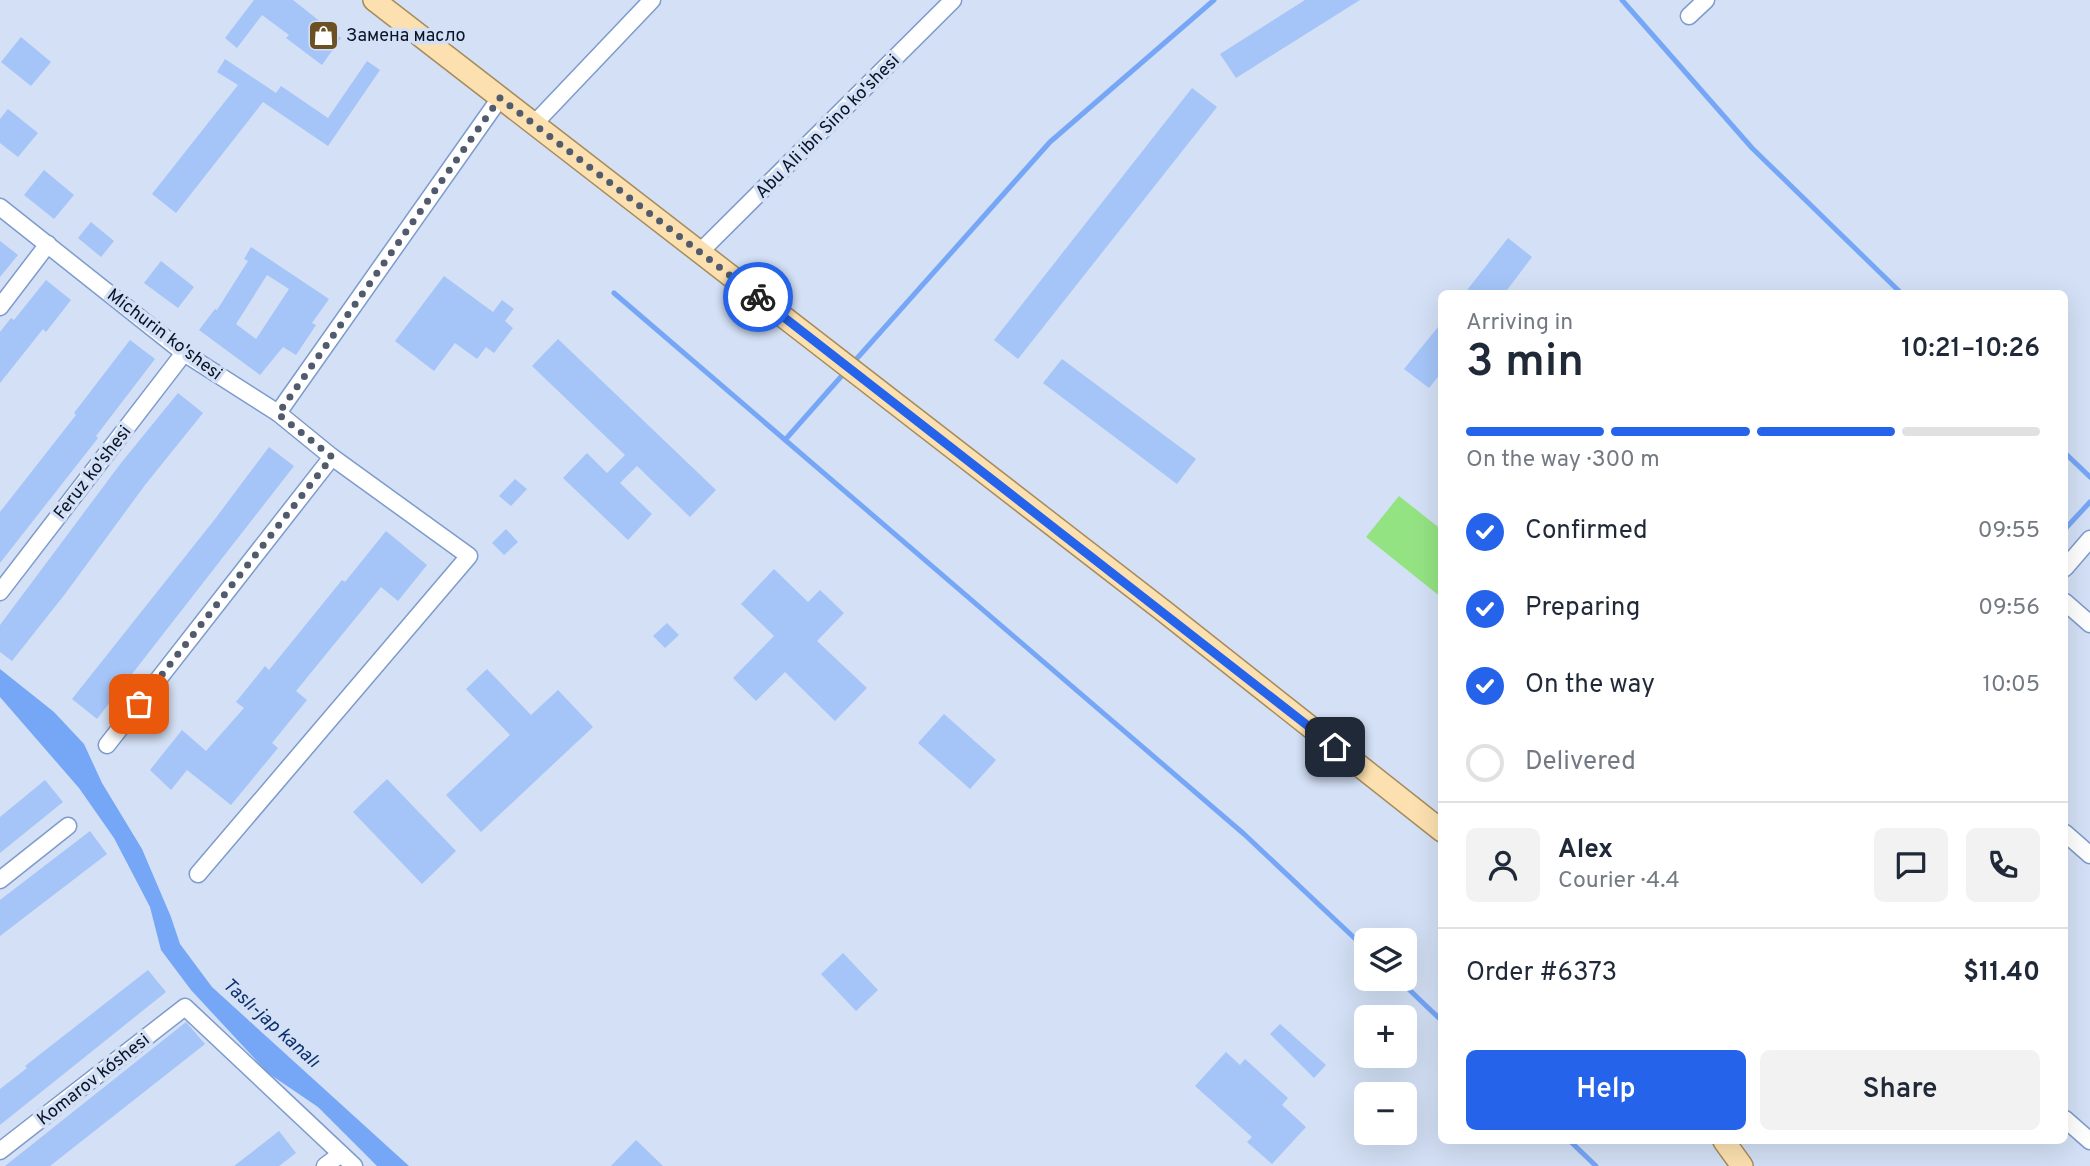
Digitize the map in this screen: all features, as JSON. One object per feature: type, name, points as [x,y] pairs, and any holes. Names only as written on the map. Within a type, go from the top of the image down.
[{"type":"main road","points":[[374,0],[1165,612],[1438,828]]},
{"type":"main road","points":[[1726,1144],[1742,1166]]},
{"type":"street","points":[[534,124],[652,0]]},
{"type":"street","name":"Abu Ali ibn Sino ko'shesi","points":[[700,252],[953,0]]},
{"type":"street","points":[[1689,16],[1706,0]]},
{"type":"street","points":[[278,414],[500,98]]},
{"type":"street","name":"Michurin ko'shesi","points":[[0,207],[184,353],[278,414],[332,457],[469,556],[198,874]]},
{"type":"street","points":[[0,307],[48,244]]},
{"type":"street","name":"Feruz ko'shesi","points":[[0,592],[184,353]]},
{"type":"street","points":[[107,745],[332,457]]},
{"type":"street","points":[[2068,565],[2090,539]]},
{"type":"street","points":[[2068,605],[2090,624]]},
{"type":"street","points":[[0,880],[68,826]]},
{"type":"street","points":[[2068,836],[2090,855]]},
{"type":"street","name":"Komarov kóshesi","points":[[0,1151],[185,1007],[341,1154]]},
{"type":"street","points":[[2068,1122],[2090,1142]]},
{"type":"street","points":[[325,1166],[341,1154],[354,1166]]},
{"type":"green space","points":[[1399,496],[1438,527],[1438,595],[1366,537]]},
{"type":"water","points":[[0,669],[54,712],[84,744],[102,783],[142,849],[180,944],[212,987],[409,1166],[377,1166],[318,1107],[268,1073],[191,990],[161,950],[150,907],[114,838],[79,788],[0,697]]},
{"type":"building","points":[[254,0],[293,0],[341,38],[322,65],[286,38],[289,35],[262,15],[237,48],[225,38]]},
{"type":"building","points":[[1305,0],[1360,0],[1236,78],[1220,54]]},
{"type":"building","points":[[21,37],[51,62],[31,86],[1,62]]},
{"type":"building","points":[[225,59],[276,93],[281,86],[328,118],[367,61],[380,70],[328,146],[263,102],[176,213],[152,194],[238,85],[217,72]]},
{"type":"building","points":[[1192,88],[1217,107],[1018,359],[994,340]]},
{"type":"building","points":[[8,109],[38,133],[18,157],[0,143],[0,119]]},
{"type":"building","points":[[44,170],[74,195],[54,219],[24,195]]},
{"type":"building","points":[[91,222],[114,241],[101,257],[78,238]]},
{"type":"building","points":[[1508,238],[1532,257],[1507,290],[1467,290]]},
{"type":"building","points":[[0,241],[18,255],[0,277]]},
{"type":"building","points":[[251,247],[329,299],[312,323],[316,325],[296,355],[283,347],[260,375],[199,330],[215,309],[217,310],[248,261],[244,259]],"holes":[[[267,275],[289,289],[256,339],[236,324]]]},
{"type":"building","points":[[161,261],[194,287],[178,308],[144,283]]},
{"type":"building","points":[[444,276],[493,312],[502,300],[514,309],[505,321],[513,328],[494,353],[486,347],[477,359],[455,343],[434,371],[395,341]]},
{"type":"building","points":[[46,280],[71,300],[46,332],[43,329],[0,383],[0,332],[11,318],[14,320]]},
{"type":"building","points":[[1438,327],[1438,377],[1429,388],[1404,369]]},
{"type":"building","points":[[558,339],[716,490],[690,517],[637,466],[620,483],[652,514],[628,540],[563,478],[587,453],[607,473],[625,455],[532,366]]},
{"type":"building","points":[[130,340],[155,359],[96,436],[98,438],[0,563],[0,512],[76,415],[74,413]]},
{"type":"building","points":[[1062,359],[1196,459],[1177,484],[1043,383]]},
{"type":"building","points":[[178,393],[203,413],[12,661],[0,652],[0,625],[121,463]]},
{"type":"building","points":[[269,447],[294,466],[97,719],[72,699]]},
{"type":"building","points":[[515,479],[527,489],[511,506],[499,496]]},
{"type":"building","points":[[506,529],[518,542],[504,555],[492,543]]},
{"type":"building","points":[[386,531],[427,565],[398,601],[381,587],[336,642],[296,691],[307,700],[272,743],[278,748],[231,805],[187,770],[171,790],[150,770],[182,730],[206,751],[244,708],[236,702],[265,666],[269,670],[342,580],[345,582]]},
{"type":"building","points":[[774,569],[808,602],[820,590],[844,613],[817,641],[867,688],[835,721],[785,672],[756,701],[733,678],[774,636],[741,604]]},
{"type":"building","points":[[667,623],[679,635],[665,648],[653,636]]},
{"type":"building","points":[[487,669],[531,715],[558,690],[593,727],[481,832],[446,795],[510,735],[466,689]]},
{"type":"building","points":[[944,714],[996,760],[970,789],[918,743]]},
{"type":"building","points":[[387,779],[456,851],[422,884],[353,812]]},
{"type":"building","points":[[45,780],[63,802],[0,853],[0,817]]},
{"type":"building","points":[[90,831],[107,854],[0,936],[0,900]]},
{"type":"building","points":[[843,953],[878,990],[856,1011],[821,974]]},
{"type":"building","points":[[148,970],[166,992],[0,1125],[0,1089],[27,1068],[25,1066]]},
{"type":"building","points":[[186,1022],[205,1044],[50,1166],[5,1166]]},
{"type":"building","points":[[1280,1024],[1326,1065],[1314,1078],[1270,1034]]},
{"type":"building","points":[[1226,1052],[1240,1065],[1245,1059],[1288,1098],[1282,1105],[1306,1127],[1272,1164],[1247,1142],[1252,1137],[1195,1086]]},
{"type":"building","points":[[279,1131],[296,1153],[279,1166],[234,1166]]},
{"type":"building","points":[[636,1140],[663,1166],[611,1166]]},
{"type":"waterway","points":[[852,364],[1050,142],[1214,0]]},
{"type":"waterway","points":[[1622,0],[1752,148],[1898,290]]},
{"type":"waterway","points":[[614,293],[1244,834],[1354,938]]},
{"type":"waterway","points":[[785,440],[846,371]]},
{"type":"waterway","points":[[2068,456],[2090,477]]},
{"type":"waterway","points":[[2068,526],[2090,502]]},
{"type":"waterway","points":[[1411,991],[1438,1017]]},
{"type":"waterway","points":[[1573,1144],[1596,1166]]},
{"type":"way so far","points":[[139,704],[332,457],[278,414],[500,98],[758,297]]},
{"type":"place","name":"Замена масло","points":[[323,35]]},
{"type":"route","points":[[758,297],[1335,747]]},
{"type":"water label","name":"Taslı-jap kanalı","points":[[272,1022]]}]
